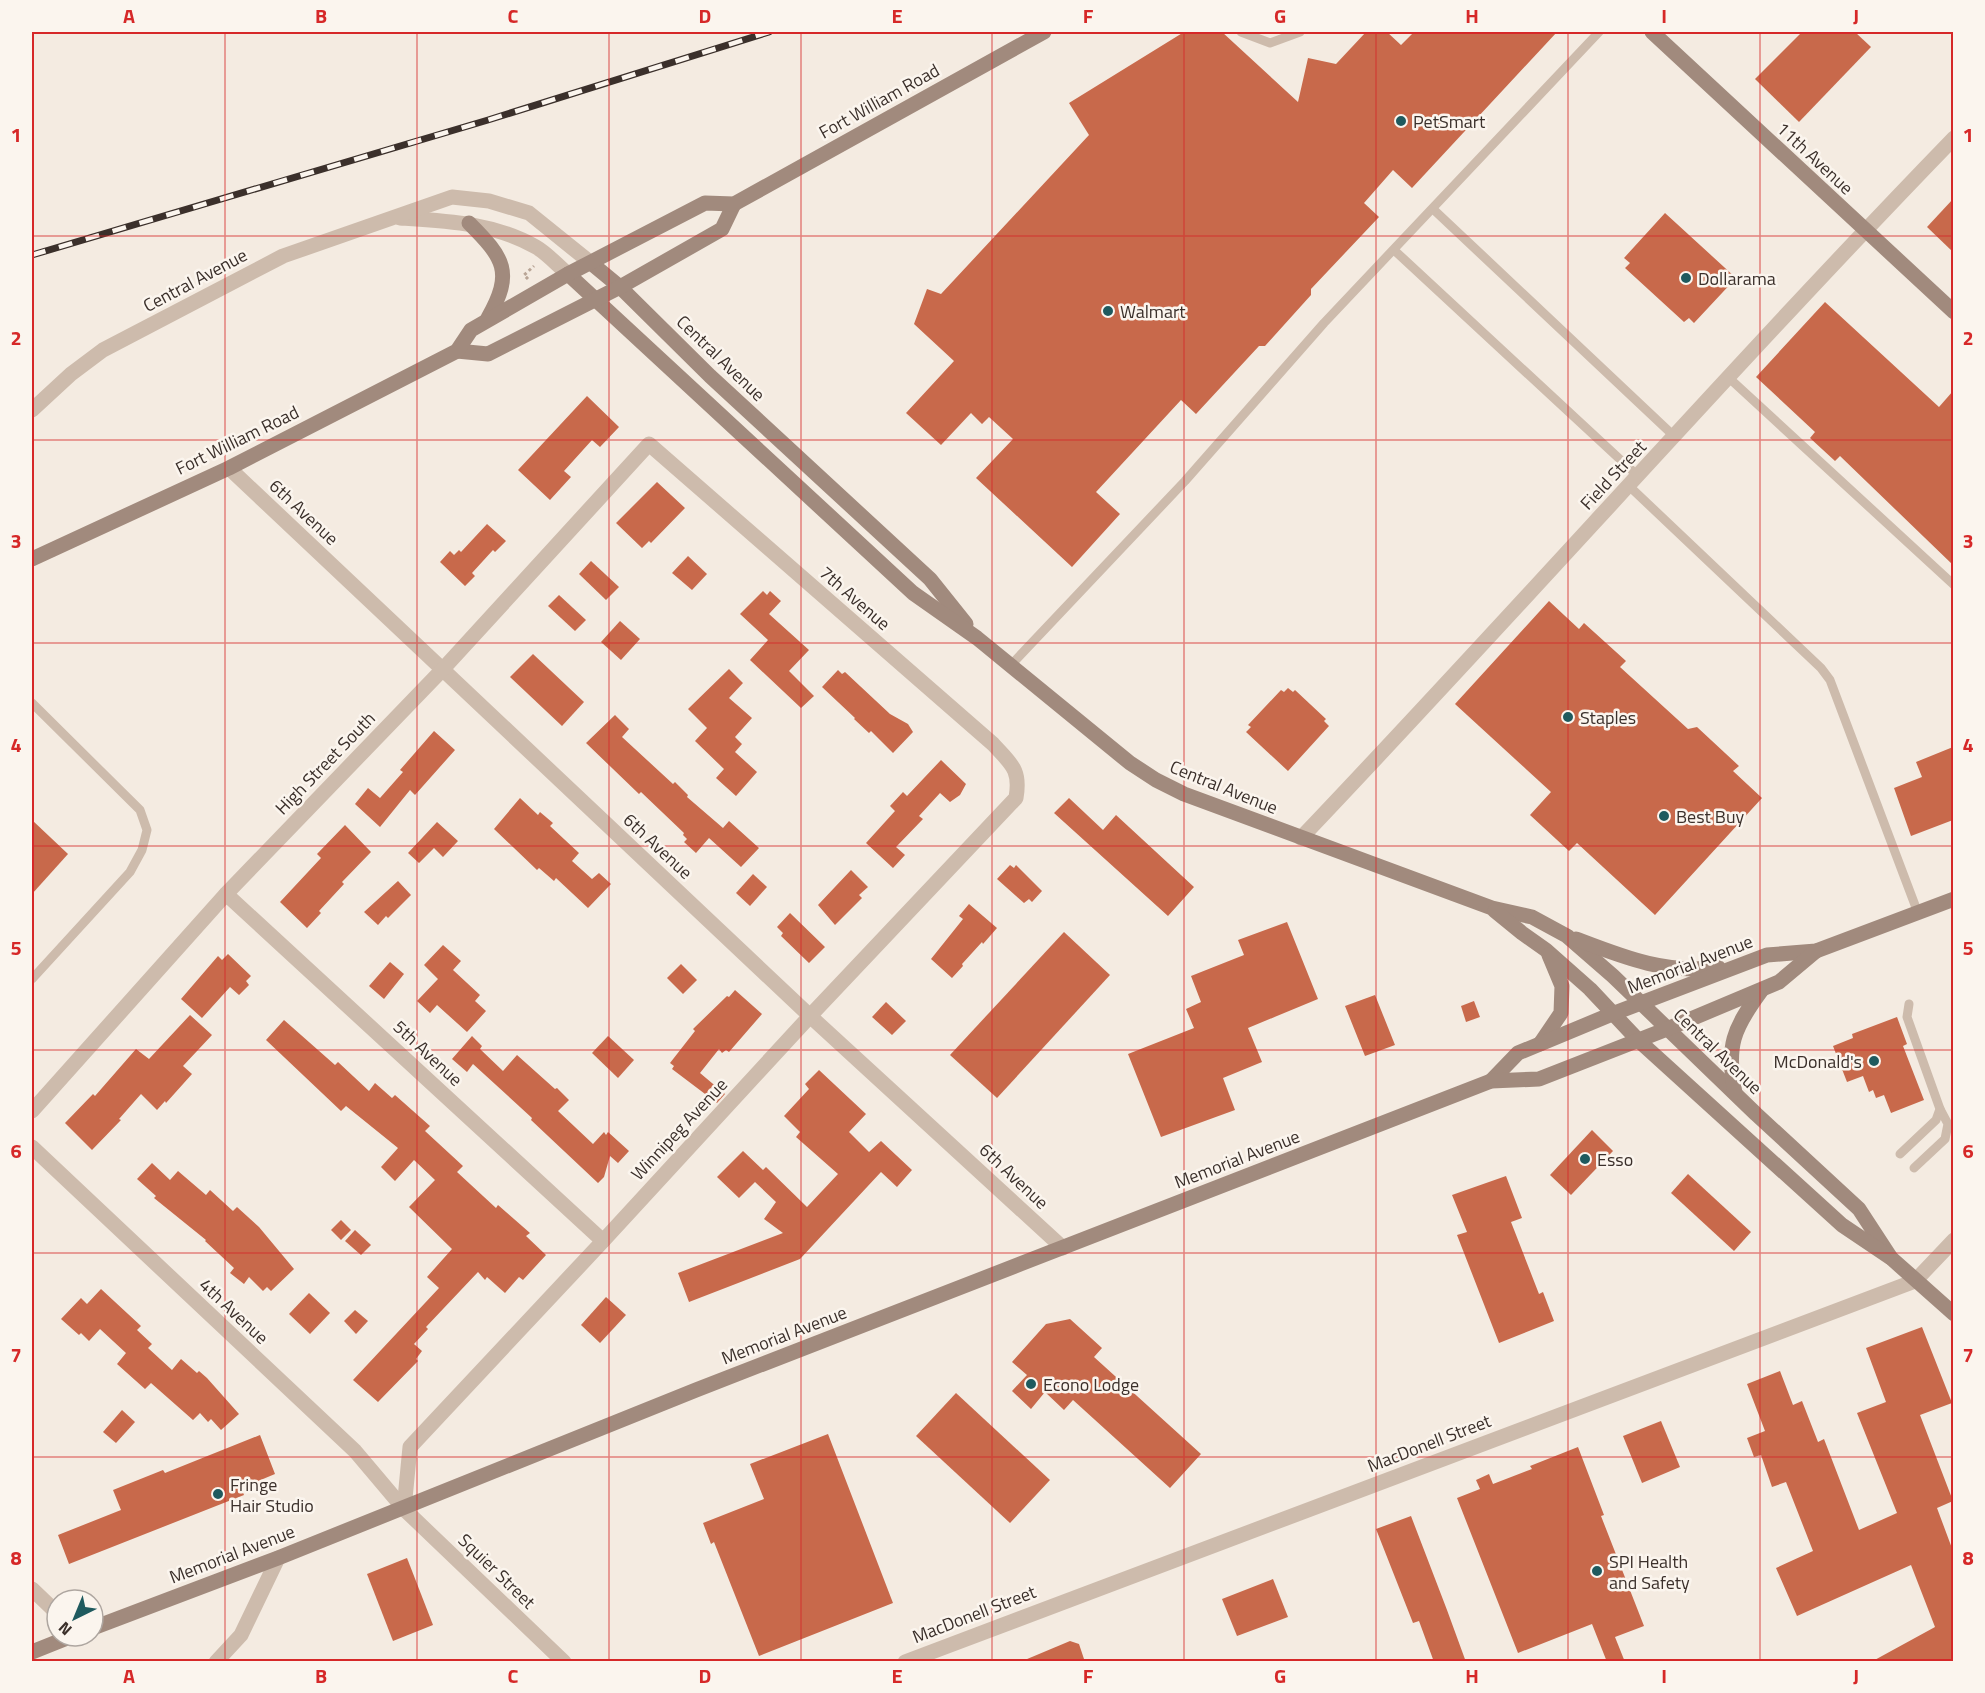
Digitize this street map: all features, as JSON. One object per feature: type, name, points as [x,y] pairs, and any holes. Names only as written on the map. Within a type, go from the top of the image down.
[{"type":"main road","name":"Fort William Road","points":[[32,559],[229,468],[457,351],[471,330],[568,274],[705,203],[734,204],[1044,32]]},
{"type":"main road","name":"11th Avenue","points":[[1652,32],[1953,312]]},
{"type":"main road","points":[[457,351],[488,354],[620,287],[722,229],[734,204]]},
{"type":"main road","points":[[469,223],[492,246],[502,267],[503,285],[498,300],[486,321]]},
{"type":"main road","name":"Central Avenue","points":[[591,263],[620,287],[710,376],[930,579],[977,638]]},
{"type":"main road","name":"Central Avenue","points":[[568,274],[913,593],[977,638],[1130,763],[1156,780],[1185,794],[1492,908],[1532,917],[1567,936],[1859,1209],[1891,1258]]},
{"type":"main road","name":"Memorial Avenue","points":[[1491,1081],[1518,1053],[1612,1014],[1767,955],[1816,951],[1953,899]]},
{"type":"main road","name":"Central Avenue","points":[[1492,908],[1546,950],[1590,989],[1638,1040],[1842,1225],[1891,1258],[1953,1314]]},
{"type":"main road","points":[[1567,936],[1643,963],[1666,968],[1697,970],[1745,963]]},
{"type":"main road","points":[[1540,1044],[1561,1012],[1562,986],[1546,950]]},
{"type":"main road","name":"Memorial Avenue","points":[[105,1623],[404,1509],[696,1390],[1491,1081],[1539,1079],[1668,1029],[1779,982],[1816,951]]},
{"type":"main road","points":[[1735,1093],[1730,1066],[1733,1038],[1742,1016],[1762,990]]},
{"type":"street","name":"Field Street","points":[[1301,838],[1428,705],[1864,231],[1953,138]]},
{"type":"street","name":"Central Avenue","points":[[32,410],[71,374],[103,350],[283,256],[452,197],[489,201],[529,213],[591,263]]},
{"type":"street","name":"Central Avenue","points":[[394,217],[469,223],[506,233],[538,248],[568,274]]},
{"type":"street","name":"High Street South","points":[[32,1111],[226,894],[443,669],[649,444]]},
{"type":"street","name":"7th Avenue","points":[[649,444],[993,744],[1012,765],[1019,782],[1017,791]]},
{"type":"street","name":"6th Avenue","points":[[229,468],[810,1016],[1064,1248]]},
{"type":"street","name":"Winnipeg Avenue","points":[[404,1509],[410,1447],[1016,798],[1017,791]]},
{"type":"street","name":"5th Avenue","points":[[226,894],[603,1241]]},
{"type":"street","name":"4th Avenue","points":[[32,1147],[354,1450],[404,1509]]},
{"type":"street","name":"MacDonell Street","points":[[904,1662],[1915,1281],[1953,1240]]},
{"type":"street","name":"Squier Street","points":[[404,1509],[564,1662]]},
{"type":"street","points":[[216,1662],[241,1635],[278,1558]]},
{"type":"street","points":[[32,1589],[45,1601]]},
{"type":"lane","points":[[1241,32],[1270,43],[1300,32]]},
{"type":"lane","points":[[1010,666],[1185,482],[1324,323],[1599,32]]},
{"type":"lane","points":[[1433,209],[1675,437]]},
{"type":"lane","points":[[1394,250],[1634,481],[1821,668],[1830,680],[1918,913]]},
{"type":"lane","points":[[1729,378],[1953,585]]},
{"type":"lane","points":[[32,703],[140,810],[147,830],[142,850],[130,872],[32,979]]},
{"type":"lane","points":[[1909,1004],[1907,1017],[1948,1128],[1945,1140],[1914,1168]]},
{"type":"lane","points":[[1900,1154],[1936,1120],[1940,1109]]},
{"type":"path","points":[[532,283],[524,274],[534,266]]},
{"type":"building","name":"Walmart","points":[[1184,32],[1222,32],[1298,102],[1308,58],[1336,64],[1366,32],[1387,32],[1401,45],[1414,32],[1557,32],[1412,188],[1393,170],[1364,203],[1379,217],[1311,289],[1311,295],[1265,346],[1259,346],[1196,414],[1181,400],[1096,492],[1120,514],[1072,567],[976,478],[1013,439],[989,417],[982,424],[971,413],[941,445],[906,413],[954,361],[914,324],[927,289],[941,294],[1089,135],[1069,103]]},
{"type":"building","points":[[1802,32],[1855,32],[1871,47],[1799,122],[1755,79]]},
{"type":"building","points":[[1953,199],[1953,252],[1927,227]]},
{"type":"building","points":[[1665,213],[1736,278],[1694,323],[1689,318],[1684,322],[1625,268],[1630,263],[1624,258]]},
{"type":"building","points":[[1825,302],[1939,407],[1953,391],[1953,565],[1840,456],[1835,461],[1810,438],[1815,432],[1756,377]]},
{"type":"building","points":[[587,396],[619,427],[600,447],[592,440],[564,471],[571,477],[550,500],[518,470]]},
{"type":"building","points":[[657,482],[685,508],[651,543],[649,541],[642,548],[616,523]]},
{"type":"building","points":[[487,524],[506,541],[495,552],[493,550],[472,573],[475,576],[465,586],[440,562],[450,551],[454,555],[459,550],[461,552]]},
{"type":"building","points":[[688,556],[707,574],[692,590],[672,573]]},
{"type":"building","points":[[591,561],[619,587],[606,600],[579,574]]},
{"type":"building","points":[[763,591],[767,595],[770,591],[781,601],[769,614],[809,650],[789,671],[814,696],[801,708],[750,660],[768,640],[740,614]]},
{"type":"building","points":[[559,595],[586,620],[575,631],[548,606]]},
{"type":"building","points":[[1549,601],[1579,629],[1584,623],[1626,661],[1620,667],[1688,729],[1697,727],[1739,766],[1733,771],[1762,798],[1655,915],[1577,843],[1569,851],[1530,815],[1551,792],[1455,704]]},
{"type":"building","points":[[620,621],[640,639],[621,660],[601,642]]},
{"type":"building","points":[[533,654],[584,702],[562,726],[510,677]]},
{"type":"building","points":[[729,669],[743,683],[729,698],[752,718],[735,737],[742,744],[735,752],[757,772],[736,796],[716,778],[724,769],[695,741],[707,728],[688,709]]},
{"type":"building","points":[[838,670],[842,674],[845,672],[890,714],[908,724],[913,732],[893,753],[822,687]]},
{"type":"building","points":[[1288,688],[1293,692],[1295,690],[1326,719],[1324,721],[1329,726],[1288,771],[1246,732],[1251,727],[1248,725],[1281,690],[1284,692]]},
{"type":"building","points":[[615,715],[629,729],[622,737],[673,784],[675,782],[688,795],[687,797],[723,828],[729,821],[759,848],[741,867],[709,838],[696,853],[684,842],[687,839],[684,833],[586,743]]},
{"type":"building","points":[[434,731],[455,750],[415,795],[410,790],[380,827],[355,804],[368,788],[380,798],[403,772],[400,770]]},
{"type":"building","points":[[1953,747],[1953,820],[1911,836],[1894,788],[1922,777],[1916,762]]},
{"type":"building","points":[[941,760],[966,784],[960,795],[950,802],[940,793],[919,816],[923,819],[896,847],[905,855],[893,868],[866,843],[895,811],[890,806],[903,792],[907,796]]},
{"type":"building","points":[[520,798],[538,815],[540,812],[553,823],[550,826],[579,853],[572,861],[592,879],[599,873],[611,884],[588,908],[556,878],[554,881],[539,868],[537,870],[494,829]]},
{"type":"building","points":[[1069,798],[1103,830],[1116,815],[1194,887],[1168,916],[1054,813]]},
{"type":"building","points":[[32,820],[68,854],[32,894]]},
{"type":"building","points":[[437,822],[458,841],[443,857],[434,848],[419,863],[408,853]]},
{"type":"building","points":[[345,825],[371,852],[342,882],[344,884],[307,928],[280,902],[321,858],[317,854]]},
{"type":"building","points":[[1010,865],[1014,868],[1016,865],[1042,891],[1032,902],[1029,899],[1024,903],[997,879]]},
{"type":"building","points":[[851,870],[868,887],[859,895],[862,898],[835,925],[818,905]]},
{"type":"building","points":[[753,874],[767,887],[750,906],[736,893]]},
{"type":"building","points":[[398,881],[411,895],[378,925],[364,912]]},
{"type":"building","points":[[969,904],[997,928],[962,964],[963,966],[952,978],[931,959],[963,919],[959,916]]},
{"type":"building","points":[[790,913],[825,947],[809,963],[781,936],[783,933],[777,927]]},
{"type":"building","points":[[1287,922],[1318,999],[1248,1028],[1262,1062],[1223,1078],[1235,1110],[1161,1137],[1128,1054],[1194,1028],[1186,1009],[1201,1002],[1191,976],[1244,955],[1238,940]]},
{"type":"building","points":[[1064,932],[1110,975],[997,1098],[950,1055]]},
{"type":"building","points":[[443,945],[461,961],[453,970],[480,995],[475,1001],[486,1011],[467,1032],[437,1005],[430,1013],[417,1001],[438,979],[424,965]]},
{"type":"building","points":[[228,954],[251,976],[246,981],[249,985],[239,995],[230,987],[202,1018],[181,999],[218,956],[222,960]]},
{"type":"building","points":[[390,962],[404,974],[384,999],[369,986]]},
{"type":"building","points":[[681,964],[697,980],[683,994],[667,978]]},
{"type":"building","points":[[735,990],[762,1014],[729,1052],[726,1050],[722,1053],[719,1049],[700,1073],[725,1094],[717,1103],[672,1069],[674,1066],[670,1063],[695,1031],[693,1029]]},
{"type":"building","points":[[1375,995],[1395,1045],[1365,1056],[1345,1006]]},
{"type":"building","points":[[1474,1001],[1480,1017],[1466,1022],[1461,1006]]},
{"type":"building","points":[[886,1002],[906,1021],[892,1035],[872,1017]]},
{"type":"building","points":[[190,1015],[212,1035],[183,1066],[192,1074],[157,1110],[141,1094],[119,1119],[121,1120],[92,1150],[65,1123],[93,1094],[95,1096],[136,1049],[149,1059]]},
{"type":"building","name":"McDonald's","points":[[1897,1017],[1907,1044],[1903,1046],[1924,1100],[1891,1113],[1884,1095],[1876,1098],[1873,1090],[1869,1092],[1863,1076],[1847,1082],[1833,1046],[1853,1038],[1852,1034]]},
{"type":"building","points":[[284,1020],[335,1065],[338,1062],[369,1091],[375,1083],[392,1098],[395,1095],[430,1126],[425,1131],[463,1166],[457,1172],[496,1208],[498,1205],[530,1233],[526,1236],[546,1255],[523,1280],[519,1277],[505,1293],[487,1277],[485,1280],[478,1272],[426,1327],[428,1329],[414,1344],[422,1351],[416,1359],[418,1361],[378,1402],[353,1380],[439,1288],[427,1277],[452,1249],[409,1207],[435,1180],[414,1160],[395,1181],[381,1167],[398,1148],[346,1106],[341,1111],[266,1040]]},
{"type":"building","points":[[472,1036],[482,1046],[480,1049],[503,1071],[517,1055],[555,1089],[557,1088],[569,1100],[558,1111],[593,1144],[604,1132],[606,1135],[608,1132],[629,1151],[618,1163],[610,1156],[604,1177],[598,1183],[473,1064],[467,1072],[452,1059]]},
{"type":"building","points":[[608,1036],[634,1060],[618,1078],[592,1053]]},
{"type":"building","points":[[819,1070],[866,1114],[849,1132],[869,1152],[881,1141],[912,1170],[897,1187],[881,1172],[800,1259],[689,1302],[678,1273],[783,1233],[764,1219],[776,1202],[755,1182],[739,1198],[717,1177],[743,1151],[763,1170],[766,1167],[807,1207],[838,1174],[796,1137],[800,1132],[784,1116],[809,1089],[805,1084]]},
{"type":"building","name":"Esso","points":[[1592,1130],[1613,1151],[1571,1195],[1550,1175]]},
{"type":"building","points":[[152,1163],[170,1180],[178,1171],[206,1195],[210,1190],[233,1211],[237,1207],[259,1227],[294,1269],[271,1291],[267,1287],[263,1291],[249,1277],[244,1284],[230,1273],[234,1268],[206,1240],[154,1198],[156,1196],[137,1179]]},
{"type":"building","points":[[1688,1174],[1751,1232],[1734,1251],[1671,1193]]},
{"type":"building","points":[[1506,1176],[1522,1218],[1511,1222],[1539,1294],[1543,1292],[1554,1321],[1499,1343],[1457,1235],[1467,1232],[1452,1195]]},
{"type":"building","points":[[341,1220],[351,1230],[341,1240],[331,1230]]},
{"type":"building","points":[[355,1230],[371,1245],[361,1255],[345,1241]]},
{"type":"building","points":[[101,1289],[141,1326],[137,1330],[152,1344],[148,1348],[172,1370],[181,1359],[197,1373],[199,1371],[207,1378],[239,1414],[221,1430],[211,1419],[208,1422],[200,1413],[193,1420],[151,1383],[145,1389],[117,1364],[126,1353],[100,1329],[89,1341],[61,1319],[81,1298],[87,1304]]},
{"type":"building","points":[[309,1293],[330,1313],[310,1334],[289,1314]]},
{"type":"building","points":[[606,1297],[626,1315],[600,1343],[581,1325]]},
{"type":"building","points":[[355,1310],[368,1321],[356,1334],[344,1321]]},
{"type":"building","points":[[1070,1319],[1102,1348],[1094,1357],[1201,1454],[1170,1488],[1073,1400],[1064,1410],[1045,1392],[1031,1409],[1012,1391],[1027,1375],[1012,1362],[1046,1324]]},
{"type":"building","points":[[1922,1327],[1952,1403],[1920,1415],[1953,1501],[1937,1508],[1953,1551],[1953,1662],[1871,1662],[1935,1627],[1911,1565],[1797,1616],[1776,1568],[1813,1551],[1786,1482],[1772,1487],[1761,1455],[1754,1457],[1747,1438],[1765,1431],[1747,1384],[1780,1371],[1793,1405],[1802,1401],[1818,1442],[1824,1439],[1859,1530],[1897,1513],[1857,1413],[1886,1402],[1866,1348]]},
{"type":"building","points":[[956,1393],[1050,1480],[1010,1523],[916,1436]]},
{"type":"building","points":[[122,1410],[135,1422],[116,1443],[103,1432]]},
{"type":"building","points":[[1661,1421],[1680,1467],[1642,1483],[1623,1436]]},
{"type":"building","points":[[828,1434],[893,1603],[759,1656],[714,1542],[711,1544],[703,1523],[764,1499],[750,1464]]},
{"type":"building","points":[[260,1435],[275,1474],[241,1488],[244,1495],[69,1564],[58,1535],[121,1510],[113,1490],[163,1470],[165,1473]]},
{"type":"building","points":[[1578,1447],[1604,1515],[1601,1516],[1644,1626],[1615,1637],[1625,1662],[1607,1662],[1592,1624],[1518,1653],[1457,1498],[1480,1489],[1476,1480],[1489,1474],[1493,1484],[1532,1469],[1530,1466]]},
{"type":"building","points":[[1411,1516],[1466,1662],[1434,1662],[1419,1621],[1413,1623],[1376,1529]]},
{"type":"building","points":[[407,1558],[433,1625],[393,1641],[367,1574]]},
{"type":"building","points":[[1273,1579],[1288,1617],[1237,1636],[1222,1599]]},
{"type":"building","points":[[1070,1641],[1079,1644],[1085,1662],[1020,1662]]},
{"type":"railway","points":[[32,255],[488,120],[769,32]]},
{"type":"place","name":"PetSmart","points":[[1401,121]]},
{"type":"place","name":"Dollarama","points":[[1686,278]]},
{"type":"place","name":"Walmart","points":[[1108,311]]},
{"type":"place","name":"Staples","points":[[1568,717]]},
{"type":"place","name":"Best Buy","points":[[1664,816]]},
{"type":"place","name":"McDonald's","points":[[1874,1061]]},
{"type":"place","name":"Esso","points":[[1585,1159]]},
{"type":"place","name":"Econo Lodge","points":[[1031,1384]]},
{"type":"place","name":"Fringe Hair Studio","points":[[218,1494]]},
{"type":"place","name":"SPI Health and Safety","points":[[1597,1571]]}]
